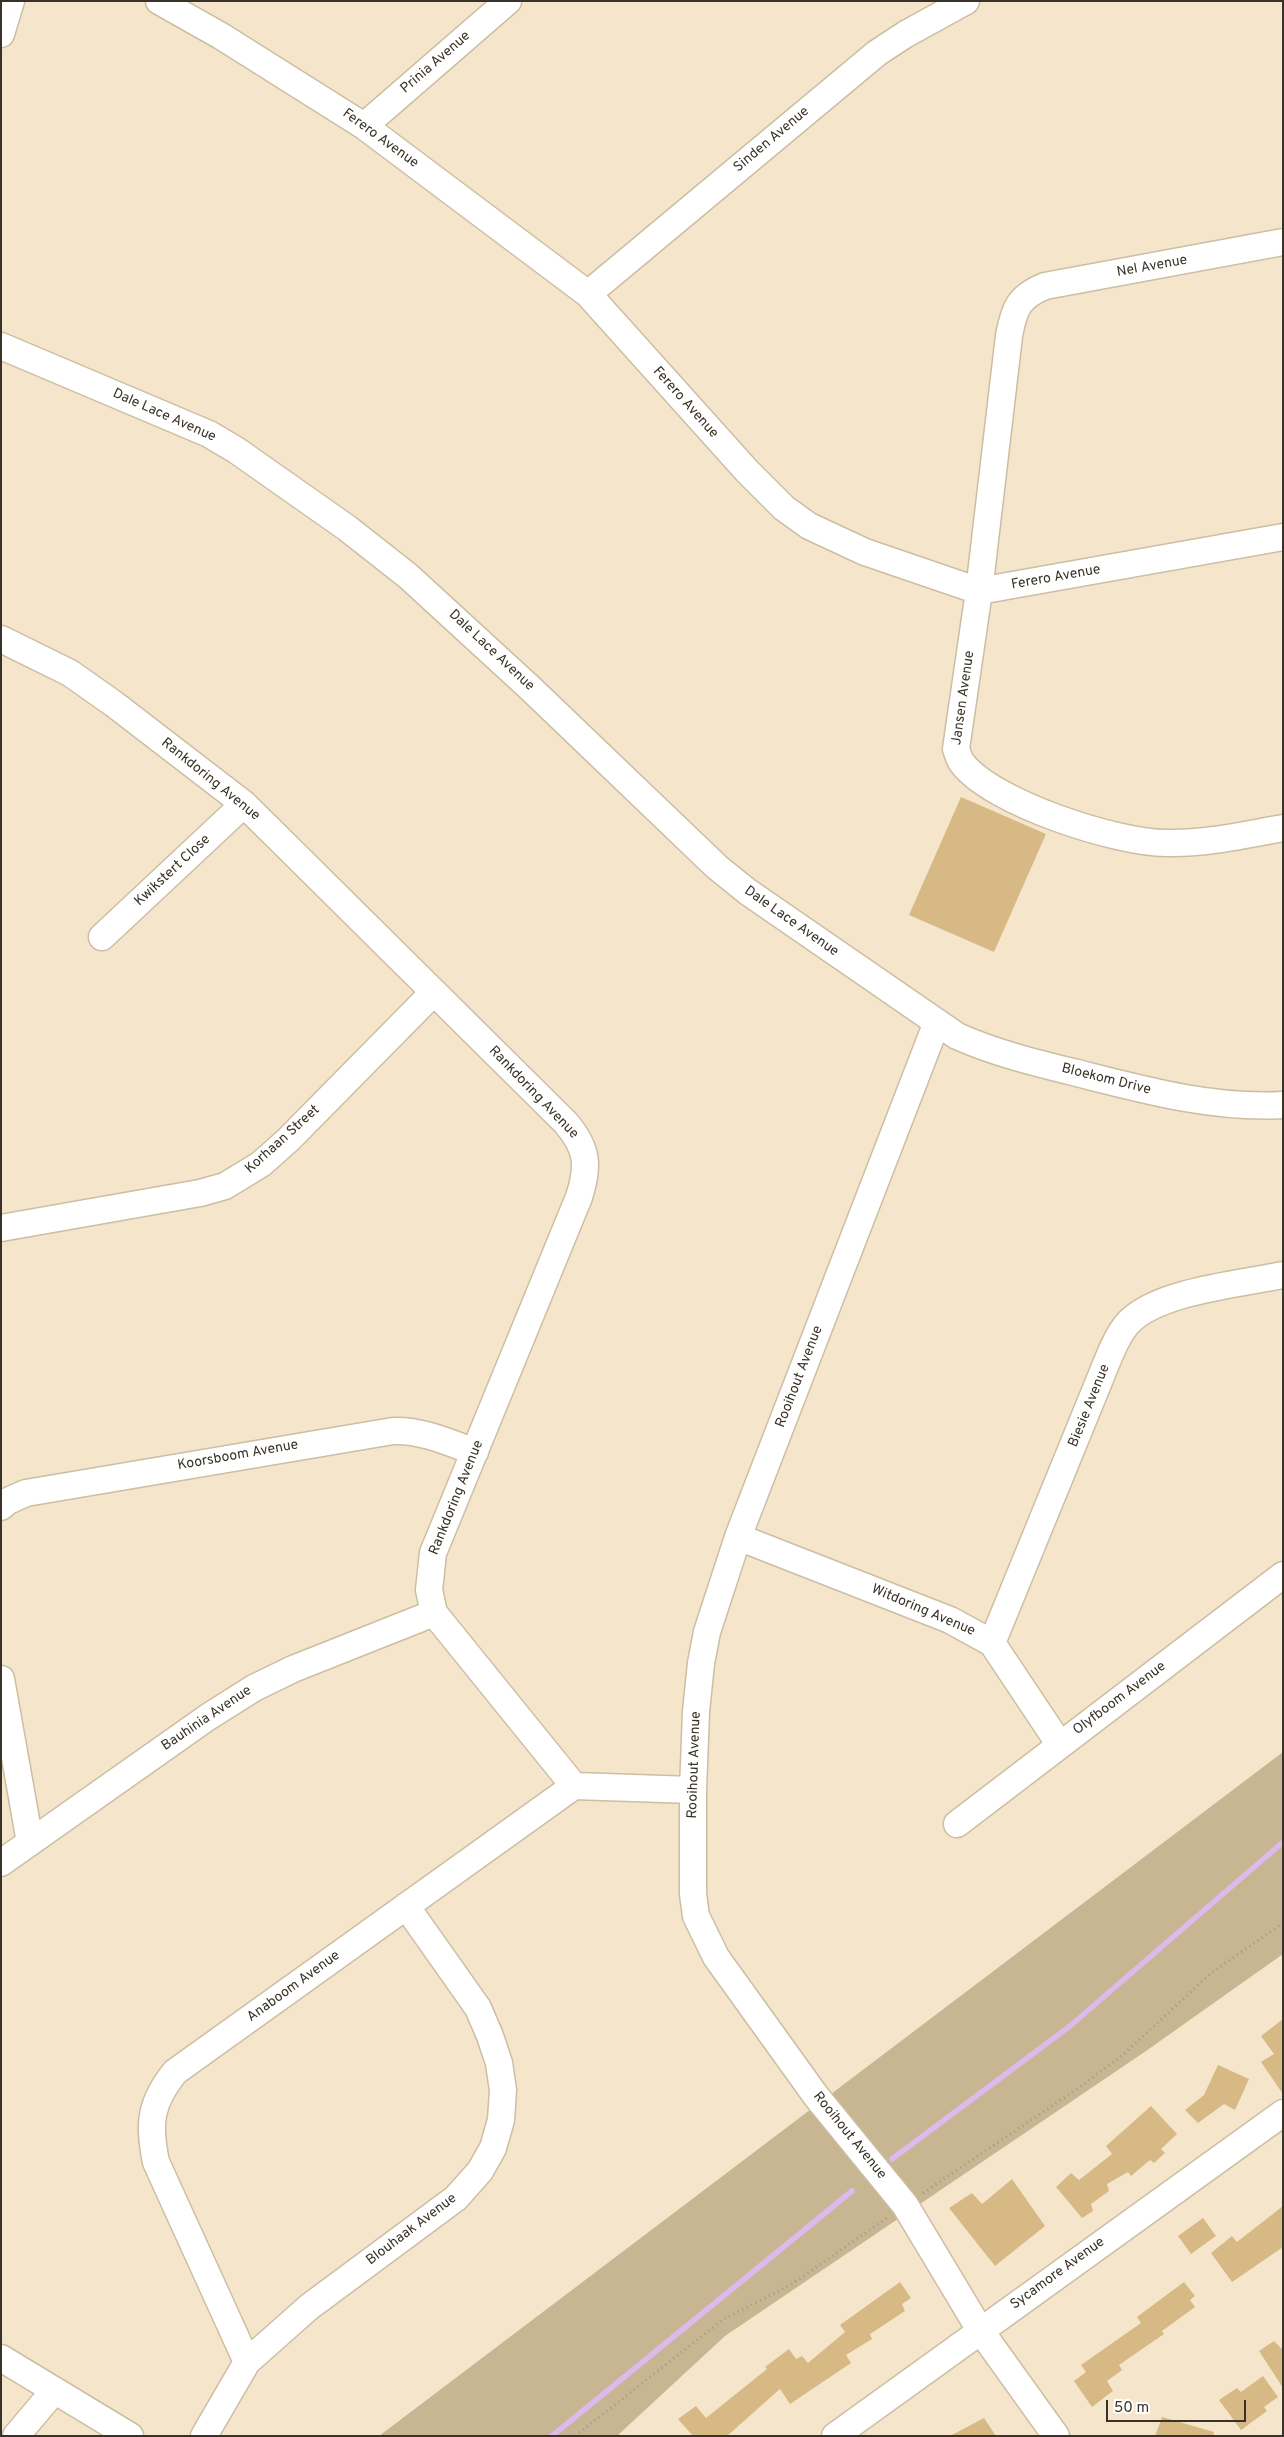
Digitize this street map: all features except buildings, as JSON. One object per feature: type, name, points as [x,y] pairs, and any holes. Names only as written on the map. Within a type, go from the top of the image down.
[{"type":"street","points":[[1,34],[11,1]]},
{"type":"street","name":"Ferero Avenue","points":[[159,1],[221,36],[364,126],[588,294],[747,471],[784,508],[809,526],[865,552],[979,592],[1283,536]]},
{"type":"street","name":"Prinia Avenue","points":[[364,126],[508,1]]},
{"type":"street","name":"Sinden Avenue","points":[[588,294],[876,53],[966,1]]},
{"type":"street","name":"Nel Avenue","points":[[1024,297],[1045,286],[1283,242]]},
{"type":"street","name":"Jansen Avenue","points":[[1024,297],[1015,312],[1008,336],[979,592],[956,749],[960,761],[982,780],[1025,804],[1058,819],[1130,838],[1165,843],[1203,842],[1283,828]]},
{"type":"street","name":"Dale Lace Avenue","points":[[1,346],[209,434],[236,450],[347,528],[438,602],[718,867],[784,918],[937,1022]]},
{"type":"street","name":"Rankdoring Avenue","points":[[1,639],[70,673],[114,704],[244,804],[566,1123],[582,1144],[586,1168],[579,1198],[433,1553],[428,1590],[434,1613],[574,1786]]},
{"type":"street","name":"Kwikstert Close","points":[[102,937],[244,804]]},
{"type":"street","name":"Korhaan Street","points":[[1,1228],[200,1193],[225,1186],[241,1178],[261,1164],[288,1140],[434,992]]},
{"type":"street","name":"Bloekom Drive","points":[[937,1022],[957,1036],[978,1045],[1027,1060],[1134,1087],[1244,1107],[1283,1105]]},
{"type":"street","name":"Rooihout Avenue","points":[[937,1022],[738,1537],[714,1608],[701,1663],[693,1790],[693,1894],[696,1916],[716,1957],[816,2096],[904,2205],[980,2330],[1056,2436]]},
{"type":"street","name":"Biesie Avenue","points":[[992,1642],[1102,1374],[1118,1337],[1127,1325],[1151,1306],[1176,1297],[1283,1275]]},
{"type":"street","name":"Koorsboom Avenue","points":[[1,1507],[8,1500],[26,1493],[392,1431],[408,1430],[475,1452]]},
{"type":"street","name":"Witdoring Avenue","points":[[738,1537],[950,1620],[992,1642],[1060,1745]]},
{"type":"street","name":"Olyfboom Avenue","points":[[957,1824],[1283,1575]]},
{"type":"street","name":"Bauhinia Avenue","points":[[1,1863],[208,1717],[254,1688],[294,1669],[434,1613]]},
{"type":"street","points":[[1,1679],[30,1842]]},
{"type":"street","points":[[574,1786],[693,1790]]},
{"type":"street","name":"Anaboom Avenue","points":[[248,2362],[156,2162],[150,2137],[151,2120],[155,2102],[163,2086],[175,2072],[574,1786]]},
{"type":"street","name":"Blouhaak Avenue","points":[[204,2436],[248,2362],[309,2308],[456,2198],[480,2171],[493,2148],[501,2120],[503,2090],[499,2062],[490,2036],[478,2008],[406,1906]]},
{"type":"street","name":"Sycamore Avenue","points":[[835,2436],[1283,2113]]},
{"type":"street","points":[[1,2358],[130,2436]]},
{"type":"street","points":[[16,2436],[54,2391]]},
{"type":"path","points":[[574,2436],[724,2319],[792,2284],[904,2205],[1080,2087],[1125,2053],[1210,1974],[1283,1923]]},
{"type":"shaded area","points":[[1283,1752],[1283,1954],[1146,2051],[725,2336],[617,2436],[379,2436]]},
{"type":"waterway","points":[[892,2159],[1070,2026],[1283,1842]]},
{"type":"waterway","points":[[552,2436],[852,2191]]}]
